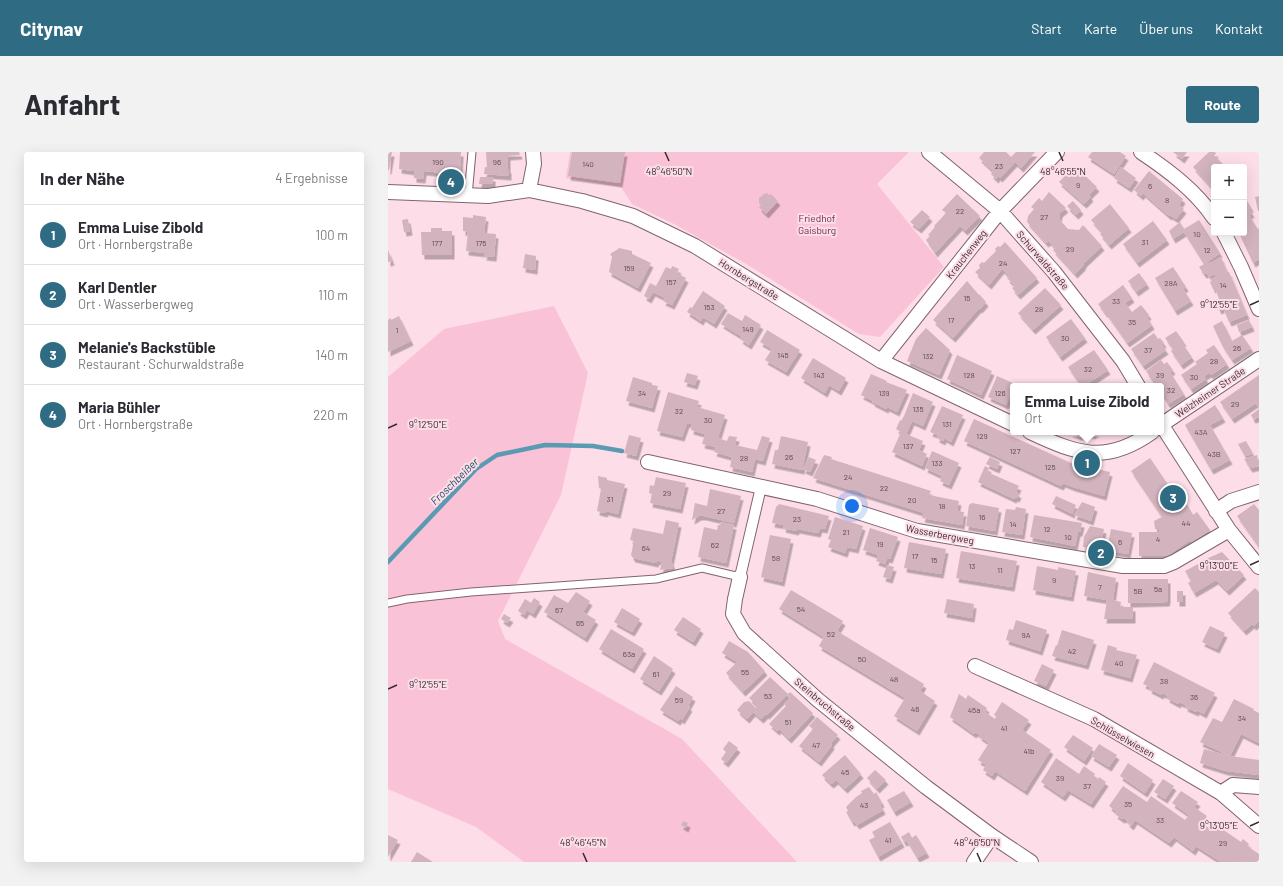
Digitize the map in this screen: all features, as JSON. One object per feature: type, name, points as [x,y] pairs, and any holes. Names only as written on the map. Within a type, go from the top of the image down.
[{"type":"street","points":[[529,190],[534,164],[533,152]]},
{"type":"street","name":"Schurwaldstraße","points":[[929,152],[1000,211],[1059,278],[1123,361],[1136,383]]},
{"type":"street","name":"Krauchenweg","points":[[881,361],[1000,211],[1057,152]]},
{"type":"street","points":[[1141,152],[1191,190],[1211,214]]},
{"type":"street","name":"Hornbergstraße","points":[[390,194],[468,196],[500,195],[529,190],[602,206],[633,216],[695,246],[881,361],[1010,423]]},
{"type":"street","points":[[1226,236],[1259,309]]},
{"type":"street","name":"Welzheimer Straße","points":[[1164,423],[1259,360]]},
{"type":"street","points":[[1164,430],[1229,530],[1259,567]]},
{"type":"street","points":[[1037,435],[1077,451],[1099,454],[1119,450],[1148,435]]},
{"type":"street","name":"Wasserbergweg","points":[[648,462],[817,499],[917,531],[1123,566],[1164,566],[1174,562],[1229,530]]},
{"type":"street","name":"Steinbruchstraße","points":[[761,487],[735,599],[733,614],[744,633],[818,700],[926,787],[992,836],[1031,862]]},
{"type":"street","points":[[1216,511],[1231,501],[1259,492]]},
{"type":"street","name":"Schlüsselwiesen","points":[[975,666],[1094,719],[1221,793],[1259,826]]},
{"type":"street","points":[[1221,793],[1232,785],[1259,787]]},
{"type":"street","points":[[974,862],[992,836]]},
{"type":"lane","points":[[468,196],[472,152]]},
{"type":"lane","points":[[388,603],[407,599],[512,589],[656,579],[702,568],[740,577]]},
{"type":"green space","name":"Friedhof Gaisburg","points":[[570,152],[909,152],[877,184],[944,267],[880,337],[859,334],[748,265],[674,224],[632,204],[621,187],[566,178]]},
{"type":"green space","points":[[554,306],[588,373],[561,495],[498,621],[505,639],[682,739],[797,862],[524,862],[476,827],[388,789],[388,377],[444,329]]},
{"type":"building","points":[[388,152],[392,152],[389,170],[388,170]]},
{"type":"building","points":[[400,152],[461,152],[460,173],[452,172],[452,174],[424,171],[423,179],[414,178],[414,171],[399,169]]},
{"type":"building","points":[[486,152],[519,152],[520,155],[508,156],[509,176],[484,174],[485,167],[487,167]]},
{"type":"building","points":[[572,152],[625,152],[620,183],[568,176]]},
{"type":"building","points":[[984,152],[1006,152],[1011,157],[1016,152],[1035,152],[1021,168],[1015,162],[1000,178],[998,176],[996,179],[991,174],[993,171],[979,158]]},
{"type":"building","points":[[1092,152],[1120,152],[1126,156],[1114,174],[1088,157]]},
{"type":"building","points":[[1173,152],[1187,152],[1182,159]]},
{"type":"building","points":[[1209,152],[1215,152],[1216,154],[1214,155],[1223,164],[1211,164],[1211,187],[1193,167]]},
{"type":"building","points":[[1075,166],[1097,187],[1089,195],[1091,197],[1084,204],[1059,182]]},
{"type":"building","points":[[1121,167],[1136,178],[1129,188],[1114,178]]},
{"type":"building","points":[[1149,171],[1183,199],[1179,205],[1184,209],[1176,219],[1170,215],[1169,216],[1143,193],[1141,196],[1134,190]]},
{"type":"building","points":[[480,177],[493,177],[493,184],[479,184]]},
{"type":"building","points":[[1049,192],[1066,208],[1060,213],[1059,219],[1068,229],[1079,230],[1083,225],[1102,246],[1075,274],[1053,250],[1055,248],[1049,241],[1046,243],[1027,222],[1028,216],[1034,209],[1031,207],[1039,198],[1042,201]]},
{"type":"building","points":[[767,193],[769,195],[771,194],[778,201],[766,214],[759,207],[761,205],[759,203],[759,198]]},
{"type":"building","points":[[957,194],[980,216],[965,231],[960,226],[935,253],[926,240],[930,236],[928,235],[935,227],[934,226],[946,213],[942,210]]},
{"type":"building","points":[[1259,196],[1259,211],[1258,211],[1255,197]]},
{"type":"building","points":[[1073,201],[1081,210],[1076,215],[1067,206]]},
{"type":"building","points":[[1247,201],[1251,208],[1249,209],[1252,213],[1249,215],[1259,230],[1259,259],[1253,263],[1240,236],[1247,236]]},
{"type":"building","points":[[1110,204],[1129,228],[1109,245],[1100,234],[1102,232],[1091,220]]},
{"type":"building","points":[[922,210],[930,217],[919,229],[910,222]]},
{"type":"building","points":[[473,215],[486,217],[484,233],[496,234],[494,257],[484,256],[485,253],[466,251],[468,232],[463,231],[463,217],[473,218]]},
{"type":"building","points":[[408,219],[410,231],[404,232],[402,220]]},
{"type":"building","points":[[1199,220],[1220,253],[1206,263],[1211,263],[1221,257],[1247,315],[1229,322],[1223,308],[1219,310],[1215,300],[1219,299],[1215,288],[1213,289],[1210,282],[1212,281],[1211,279],[1216,277],[1215,274],[1209,277],[1207,273],[1204,274],[1199,267],[1204,264],[1184,232],[1173,239],[1169,231],[1180,222],[1184,229]]},
{"type":"building","points":[[1153,221],[1167,240],[1137,263],[1123,244]]},
{"type":"building","points":[[431,228],[442,228],[442,231],[452,231],[452,255],[422,255],[421,232],[431,232]]},
{"type":"building","points":[[1005,242],[1037,278],[1018,295],[1012,288],[1015,286],[1007,278],[1009,276],[1002,269],[989,285],[975,272],[980,268],[979,265],[982,262],[984,263],[996,251],[995,249],[998,246],[1000,247]]},
{"type":"building","points":[[619,248],[632,251],[632,254],[651,263],[638,288],[609,272],[612,257],[610,254]]},
{"type":"building","points":[[388,250],[392,261],[388,262]]},
{"type":"building","points":[[525,254],[536,256],[535,270],[523,268]]},
{"type":"building","points":[[672,266],[679,269],[677,273],[686,278],[672,305],[663,301],[665,298],[653,292],[649,299],[644,296],[650,283],[656,286],[666,267],[671,269]]},
{"type":"building","points":[[1173,267],[1186,287],[1183,289],[1191,301],[1175,311],[1155,278]]},
{"type":"building","points":[[1139,273],[1147,284],[1136,292],[1128,281]]},
{"type":"building","points":[[967,281],[986,302],[953,338],[933,320]]},
{"type":"building","points":[[1123,285],[1132,298],[1125,303],[1132,312],[1141,305],[1149,315],[1147,317],[1152,325],[1127,343],[1098,304]]},
{"type":"building","points":[[1045,288],[1061,305],[1033,330],[1018,313]]},
{"type":"building","points":[[703,291],[725,306],[714,324],[703,317],[701,321],[687,312],[690,307],[692,308]]},
{"type":"building","points":[[728,313],[742,321],[745,315],[761,325],[749,345],[740,339],[742,337],[721,324]]},
{"type":"building","points":[[399,316],[411,341],[388,352],[388,320]]},
{"type":"building","points":[[1071,319],[1085,338],[1060,357],[1046,337]]},
{"type":"building","points":[[1249,320],[1252,327],[1239,332],[1237,325]]},
{"type":"building","points":[[1222,321],[1232,341],[1242,335],[1251,348],[1232,360],[1223,347],[1213,326]]},
{"type":"building","points":[[926,328],[950,350],[939,375],[907,361],[916,339]]},
{"type":"building","points":[[767,330],[800,350],[786,372],[765,360],[772,349],[760,342]]},
{"type":"building","points":[[1176,331],[1192,357],[1181,365],[1171,351],[1173,349],[1165,338]]},
{"type":"building","points":[[1154,333],[1158,339],[1160,338],[1164,343],[1162,345],[1166,350],[1143,366],[1131,349]]},
{"type":"building","points":[[1214,345],[1227,364],[1211,375],[1209,373],[1204,376],[1206,379],[1191,389],[1181,375],[1197,364],[1195,362],[1208,353],[1206,350]]},
{"type":"building","points":[[1094,350],[1108,370],[1088,383],[1079,383],[1068,367]]},
{"type":"building","points":[[957,355],[992,371],[981,395],[947,379]]},
{"type":"building","points":[[813,358],[846,378],[839,391],[829,385],[825,393],[801,378]]},
{"type":"building","points":[[1161,360],[1164,364],[1167,362],[1173,370],[1170,372],[1184,394],[1168,404],[1164,398],[1164,383],[1154,383],[1146,371]]},
{"type":"building","points":[[687,373],[698,376],[695,385],[684,382]]},
{"type":"building","points":[[871,374],[887,381],[886,382],[907,390],[897,412],[887,407],[886,409],[861,395]]},
{"type":"building","points":[[1259,375],[1259,408],[1256,403],[1232,419],[1220,402]]},
{"type":"building","points":[[997,376],[1013,383],[1010,383],[1010,396],[1006,405],[988,397]]},
{"type":"building","points":[[633,377],[658,386],[652,408],[626,401]]},
{"type":"building","points":[[668,392],[699,401],[697,407],[725,415],[718,438],[727,441],[729,436],[737,437],[735,445],[757,450],[762,436],[770,438],[763,461],[755,459],[752,472],[730,467],[732,457],[714,452],[716,447],[702,444],[705,434],[691,430],[692,424],[687,423],[682,437],[657,431]]},
{"type":"building","points":[[913,393],[933,402],[923,426],[912,421],[906,434],[923,441],[919,450],[927,454],[922,466],[892,452],[901,432],[896,429],[900,420],[901,421],[904,416]]},
{"type":"building","points":[[1215,405],[1223,418],[1210,425],[1230,460],[1211,470],[1185,425]]},
{"type":"building","points":[[942,406],[963,415],[951,442],[944,438],[943,441],[937,438],[938,435],[930,432]]},
{"type":"building","points":[[1259,409],[1259,417],[1253,419],[1251,415]]},
{"type":"building","points":[[974,419],[1071,463],[1110,472],[1104,496],[1063,483],[1061,486],[964,441]]},
{"type":"building","points":[[629,435],[641,438],[636,456],[624,453]]},
{"type":"building","points":[[781,436],[808,442],[802,470],[772,464],[775,450],[778,450]]},
{"type":"building","points":[[1246,441],[1253,454],[1245,456],[1238,444]]},
{"type":"building","points":[[932,451],[959,463],[949,485],[940,481],[942,476],[925,468]]},
{"type":"building","points":[[824,455],[832,457],[831,459],[931,491],[929,495],[959,501],[957,511],[964,512],[962,525],[922,518],[924,513],[813,478]]},
{"type":"building","points":[[1257,455],[1259,466],[1250,468],[1244,459]]},
{"type":"building","points":[[809,457],[816,460],[810,472],[803,469]]},
{"type":"building","points":[[990,457],[1000,462],[997,469],[986,464]]},
{"type":"building","points":[[1150,458],[1181,504],[1185,501],[1193,515],[1197,512],[1210,530],[1191,542],[1190,540],[1167,556],[1139,556],[1139,532],[1159,532],[1159,529],[1155,529],[1154,521],[1162,517],[1131,471]]},
{"type":"building","points":[[985,466],[989,468],[987,472],[1019,486],[1016,492],[1019,494],[1017,498],[1015,497],[1014,499],[978,482]]},
{"type":"building","points":[[598,476],[607,478],[607,480],[625,484],[618,514],[606,511],[605,513],[597,511],[601,489],[599,488]]},
{"type":"building","points":[[656,477],[686,483],[680,509],[650,503],[652,494],[649,493],[650,485],[654,486]]},
{"type":"building","points":[[710,489],[741,496],[734,523],[704,516],[699,516],[692,520],[695,503],[707,506]]},
{"type":"building","points":[[1056,496],[1076,505],[1072,514],[1052,504]]},
{"type":"building","points":[[1082,502],[1095,507],[1091,521],[1074,515]]},
{"type":"building","points":[[972,503],[999,508],[995,531],[966,526],[969,505]]},
{"type":"building","points":[[779,504],[829,516],[825,529],[820,528],[818,533],[797,529],[796,531],[783,528],[784,525],[772,523],[776,507]]},
{"type":"building","points":[[1254,504],[1259,510],[1259,547],[1237,516]]},
{"type":"building","points":[[1016,507],[1026,509],[1022,535],[1002,532],[1006,509],[1015,510]]},
{"type":"building","points":[[1034,515],[1082,523],[1080,532],[1078,532],[1075,546],[1030,537]]},
{"type":"building","points":[[835,517],[863,526],[856,549],[847,547],[845,553],[828,547],[831,540],[828,539]]},
{"type":"building","points":[[666,520],[679,523],[671,562],[673,568],[660,570],[662,562],[657,560],[656,563],[633,558],[631,555],[634,541],[630,540],[633,528],[663,534]]},
{"type":"building","points":[[721,522],[734,525],[726,563],[698,557],[704,527],[717,530],[718,525],[720,525]]},
{"type":"building","points":[[1090,526],[1104,529],[1100,550],[1083,547],[1084,537]]},
{"type":"building","points":[[870,528],[898,537],[890,559],[887,558],[885,564],[876,561],[878,555],[863,550]]},
{"type":"building","points":[[1111,529],[1132,533],[1128,554],[1107,550]]},
{"type":"building","points":[[770,535],[791,539],[782,582],[761,577]]},
{"type":"building","points":[[909,542],[946,549],[941,574],[904,568]]},
{"type":"building","points":[[961,551],[1017,561],[1012,587],[956,578]]},
{"type":"building","points":[[1222,552],[1244,575],[1227,591],[1216,580],[1194,593],[1188,583],[1191,581],[1185,571],[1200,563],[1199,562]]},
{"type":"building","points":[[887,565],[894,567],[890,579],[883,577]]},
{"type":"building","points":[[1037,566],[1058,570],[1058,567],[1076,571],[1071,597],[1033,590]]},
{"type":"building","points":[[1088,572],[1116,578],[1113,600],[1121,602],[1120,607],[1133,607],[1133,619],[1104,619],[1107,600],[1084,596]]},
{"type":"building","points":[[1128,579],[1168,579],[1167,602],[1128,603]]},
{"type":"building","points":[[1255,588],[1259,592],[1259,621],[1254,626],[1252,624],[1244,631],[1228,613]]},
{"type":"building","points":[[791,590],[843,621],[837,631],[924,684],[920,691],[935,701],[917,731],[894,716],[905,698],[819,646],[824,637],[779,609]]},
{"type":"building","points":[[1177,591],[1183,591],[1183,602],[1177,602]]},
{"type":"building","points":[[576,592],[590,601],[583,612],[596,620],[585,638],[544,612],[554,595],[568,603]]},
{"type":"building","points":[[534,598],[540,602],[533,614],[527,610],[524,615],[518,611],[525,599],[531,603]]},
{"type":"building","points":[[947,599],[974,604],[972,618],[944,613]]},
{"type":"building","points":[[622,608],[640,619],[632,632],[614,622]]},
{"type":"building","points":[[504,614],[511,618],[507,623],[501,619]]},
{"type":"building","points":[[683,617],[701,629],[693,642],[674,630]]},
{"type":"building","points":[[1016,620],[1047,630],[1040,651],[1006,640],[1009,629],[1013,630]]},
{"type":"building","points":[[1210,626],[1225,633],[1217,649],[1202,642]]},
{"type":"building","points":[[611,629],[644,649],[632,669],[599,649]]},
{"type":"building","points":[[1062,630],[1094,640],[1086,665],[1052,656]]},
{"type":"building","points":[[729,641],[748,652],[765,671],[743,692],[726,673],[737,662],[722,653]]},
{"type":"building","points":[[1108,645],[1117,648],[1116,650],[1137,655],[1130,678],[1101,670]]},
{"type":"building","points":[[654,656],[673,669],[659,691],[640,679]]},
{"type":"building","points":[[1154,662],[1215,693],[1204,714],[1197,710],[1196,712],[1185,707],[1186,705],[1179,702],[1178,704],[1167,698],[1168,696],[1162,693],[1161,695],[1143,684]]},
{"type":"building","points":[[1042,664],[1054,670],[1046,686],[1034,681]]},
{"type":"building","points":[[770,677],[788,694],[790,692],[813,713],[789,739],[779,729],[777,731],[769,724],[786,706],[784,704],[790,698],[787,695],[761,719],[753,712],[747,719],[737,710],[744,702],[749,701],[756,708],[758,706],[749,698]]},
{"type":"building","points":[[676,686],[693,697],[688,706],[690,707],[682,720],[680,718],[678,721],[660,710]]},
{"type":"building","points":[[959,694],[966,699],[968,695],[987,708],[985,712],[995,719],[996,716],[994,715],[1002,702],[1029,720],[1022,730],[1051,750],[1025,791],[995,771],[992,776],[983,770],[986,765],[978,760],[989,743],[979,736],[980,735],[975,732],[974,734],[950,717]]},
{"type":"building","points":[[1234,699],[1259,713],[1259,743],[1241,734],[1230,756],[1200,742],[1213,718],[1222,722]]},
{"type":"building","points":[[817,717],[838,735],[819,762],[799,746],[813,729],[809,726]]},
{"type":"building","points":[[1073,735],[1093,748],[1084,761],[1064,747]]},
{"type":"building","points":[[729,741],[738,748],[726,763],[721,759],[726,752],[723,749]]},
{"type":"building","points":[[1099,744],[1117,755],[1109,767],[1091,756]]},
{"type":"building","points":[[1204,749],[1230,756],[1259,760],[1259,775],[1226,771],[1200,763]]},
{"type":"building","points":[[845,755],[861,774],[845,789],[836,780],[831,784],[822,775]]},
{"type":"building","points":[[1056,758],[1079,774],[1084,766],[1095,774],[1094,776],[1098,779],[1099,777],[1106,782],[1091,804],[1068,790],[1063,797],[1041,782]]},
{"type":"building","points":[[1128,763],[1153,780],[1145,793],[1120,776]]},
{"type":"building","points":[[875,770],[886,780],[877,789],[867,778]]},
{"type":"building","points":[[1163,779],[1174,786],[1165,799],[1154,792]]},
{"type":"building","points":[[1123,786],[1147,802],[1151,796],[1185,820],[1189,815],[1172,803],[1181,791],[1198,802],[1194,807],[1207,816],[1202,823],[1209,828],[1212,822],[1241,842],[1243,839],[1249,844],[1247,846],[1259,854],[1259,861],[1221,862],[1196,846],[1193,851],[1174,837],[1169,843],[1135,820],[1131,826],[1124,818],[1122,819],[1115,814],[1117,812],[1109,806]]},
{"type":"building","points":[[869,787],[874,794],[876,792],[882,803],[880,804],[883,810],[857,825],[854,821],[852,822],[846,812],[848,811],[846,807],[862,793],[861,791]]},
{"type":"building","points":[[904,791],[911,802],[894,812],[887,800]]},
{"type":"building","points":[[683,821],[688,823],[686,828],[681,825]]},
{"type":"building","points":[[890,822],[902,843],[878,857],[869,840],[875,837],[872,832]]},
{"type":"building","points":[[909,832],[912,838],[916,835],[927,853],[917,858],[907,841],[904,842],[901,837]]},
{"type":"building","points":[[388,835],[398,840],[388,857]]},
{"type":"building","points":[[417,852],[433,862],[411,862]]},
{"type":"waterway","name":"Froschbeißer","points":[[388,562],[476,469],[497,455],[545,445],[593,446],[622,451]]},
{"type":"place","name":"Maria Bühler","points":[[451,182]]},
{"type":"place","name":"Emma Luise Zibold","points":[[1087,463]]},
{"type":"place","name":"Melanie's Backstüble","points":[[1173,498]]},
{"type":"place","name":"Karl Dentler","points":[[1101,553]]}]
